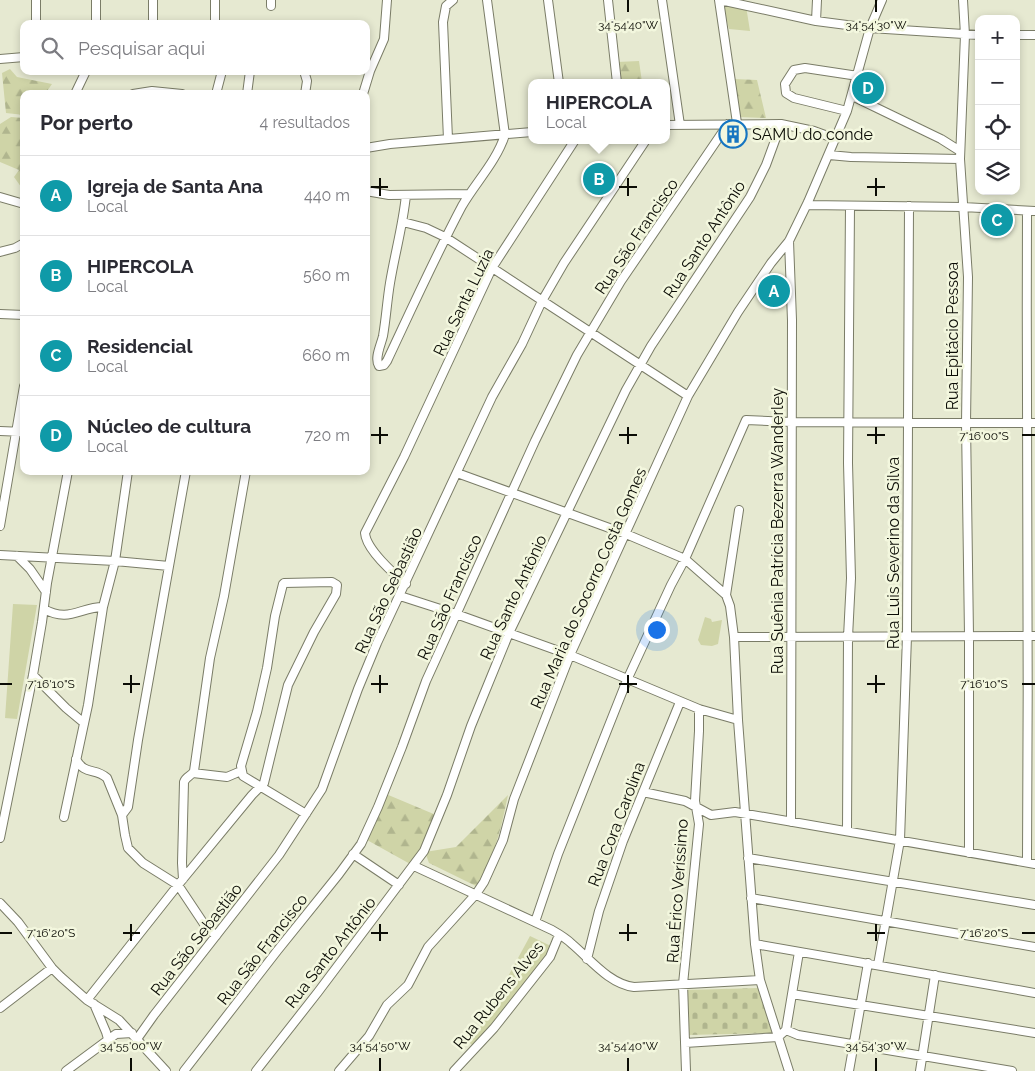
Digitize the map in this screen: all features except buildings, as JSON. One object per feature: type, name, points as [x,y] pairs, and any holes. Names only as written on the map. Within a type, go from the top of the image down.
[{"type":"street","points":[[36,0],[36,20]]},
{"type":"street","points":[[96,0],[96,20]]},
{"type":"street","points":[[153,0],[153,20]]},
{"type":"street","points":[[214,0],[215,20]]},
{"type":"street","points":[[370,71],[384,39],[387,0]]},
{"type":"street","points":[[448,139],[443,22],[446,6],[453,0]]},
{"type":"street","points":[[406,195],[403,222],[390,285],[387,316],[377,363],[381,366],[387,362],[445,237],[469,194],[492,162],[505,134],[487,0]]},
{"type":"street","points":[[548,0],[558,79]]},
{"type":"street","points":[[608,0],[616,79]]},
{"type":"street","points":[[662,0],[680,125]]},
{"type":"street","points":[[737,123],[719,0],[816,21],[870,28],[975,35]]},
{"type":"street","points":[[816,21],[817,0]]},
{"type":"street","name":"Rua Maria do Socorro Costa Gomes","points":[[339,1071],[369,1036],[386,1005],[408,985],[428,947],[476,894],[484,882],[503,840],[514,799],[570,655],[688,396],[738,312],[771,263],[789,241],[807,205],[836,139],[852,96],[870,28],[882,0]]},
{"type":"street","name":"Rua Epitácio Pessoa","points":[[963,0],[965,35],[960,155],[968,288],[966,423],[969,635],[969,853]]},
{"type":"street","points":[[1020,35],[1035,35]]},
{"type":"street","points":[[0,59],[20,57]]},
{"type":"street","points":[[846,111],[794,98],[786,93],[785,86],[792,72],[797,69],[818,69],[858,76]]},
{"type":"street","points":[[78,90],[84,75]]},
{"type":"street","points":[[217,90],[221,75]]},
{"type":"street","points":[[248,90],[249,75]]},
{"type":"street","points":[[305,75],[307,81],[306,90]]},
{"type":"street","points":[[364,90],[369,75]]},
{"type":"street","points":[[852,96],[941,140],[960,155]]},
{"type":"street","name":"Rua São Francisco","points":[[184,1071],[361,844],[402,748],[426,681],[559,390],[589,332],[728,124]]},
{"type":"street","points":[[670,125],[781,124],[814,131],[836,139]]},
{"type":"street","name":"Rua Santo Antônio","points":[[256,1071],[424,851],[444,803],[471,726],[509,634],[639,365],[750,197],[769,158],[781,124]]},
{"type":"street","points":[[370,148],[528,132]]},
{"type":"street","name":"Rua Santa Luzia","points":[[406,584],[393,573],[369,544],[365,533],[404,457],[492,268],[572,144]]},
{"type":"street","name":"Rua São Sebastião","points":[[135,1036],[279,855],[325,783],[358,689],[473,437],[522,344],[542,301],[564,263],[643,144]]},
{"type":"street","points":[[828,155],[850,157],[960,155]]},
{"type":"street","points":[[370,192],[406,195],[469,194]]},
{"type":"street","points":[[0,197],[20,203]]},
{"type":"street","points":[[643,792],[685,801],[712,815],[729,812],[1031,863],[1026,636],[1031,546],[1026,424],[1031,297],[1031,211],[963,207],[807,205]]},
{"type":"street","points":[[847,831],[850,578],[848,423],[850,206]]},
{"type":"street","name":"Rua Luis Severino da Silva","points":[[878,965],[900,840],[907,636],[909,206]]},
{"type":"street","points":[[403,222],[420,226],[445,237],[688,396]]},
{"type":"street","name":"Rua Suênia Patrícia Bezerra Wanderley","points":[[789,241],[791,273],[791,822]]},
{"type":"street","points":[[0,252],[20,246]]},
{"type":"street","points":[[0,314],[20,315]]},
{"type":"street","points":[[535,922],[558,854],[627,680],[671,584],[685,560],[746,420],[848,423],[1035,424]]},
{"type":"street","points":[[0,431],[20,432],[0,526]]},
{"type":"street","points":[[457,473],[626,534],[685,560],[726,595]]},
{"type":"street","points":[[0,838],[33,676],[49,569],[67,475]]},
{"type":"street","points":[[64,817],[84,723],[103,607],[115,561],[127,475]]},
{"type":"street","points":[[122,815],[128,807],[185,475]]},
{"type":"street","points":[[193,773],[210,658],[216,637],[245,475]]},
{"type":"street","points":[[739,510],[726,595],[730,606],[734,637],[738,720],[755,944],[760,980],[789,1071]]},
{"type":"street","points":[[0,555],[169,566]]},
{"type":"street","points":[[17,556],[30,569],[46,592]]},
{"type":"street","points":[[90,1002],[180,882],[261,787],[267,774],[274,737],[288,686],[314,632],[336,594],[337,586],[335,582],[283,584],[257,712],[242,761],[241,771],[243,776],[261,787],[306,814]]},
{"type":"street","points":[[400,596],[570,655],[698,709],[738,720]]},
{"type":"street","points":[[44,608],[54,614],[67,615],[93,607],[103,607]]},
{"type":"street","points":[[734,637],[1035,636]]},
{"type":"street","points":[[33,676],[84,723]]},
{"type":"street","name":"Rua Cora Carolina","points":[[587,958],[599,911],[623,841],[680,702]]},
{"type":"street","name":"Rua Érico Veríssimo","points":[[686,1071],[683,984],[699,824],[695,806],[699,731],[698,709]]},
{"type":"street","points":[[76,759],[83,769],[102,774],[107,778],[122,815],[127,845],[131,852],[143,863],[180,882],[204,924],[216,936]]},
{"type":"street","points":[[180,882],[183,786],[186,778],[193,773],[227,777],[241,771]]},
{"type":"street","points":[[354,854],[399,885]]},
{"type":"street","points":[[748,858],[1035,905]]},
{"type":"street","points":[[414,866],[559,935],[618,982],[626,986],[760,980]]},
{"type":"street","points":[[751,898],[1035,947]]},
{"type":"street","points":[[0,903],[8,910],[52,968],[90,1002],[110,1013],[135,1036],[166,1071]]},
{"type":"street","points":[[0,916],[8,910]]},
{"type":"street","name":"Rua Rubens Alves","points":[[454,1071],[489,1034],[550,957],[559,935]]},
{"type":"street","points":[[755,944],[1035,993]]},
{"type":"street","points":[[685,1043],[778,1037],[786,1030],[799,952]]},
{"type":"street","points":[[849,1071],[868,963]]},
{"type":"street","points":[[0,1008],[52,968]]},
{"type":"street","points":[[920,1071],[935,975]]},
{"type":"street","points":[[792,994],[1035,1033]]},
{"type":"street","points":[[90,1002],[108,1039]]},
{"type":"street","points":[[786,1030],[792,1034],[1012,1071]]},
{"type":"street","points":[[66,1071],[118,1033],[135,1036]]},
{"type":"green space","points":[[722,2],[746,6],[750,31],[729,29]]},
{"type":"green space","points":[[639,61],[642,79],[619,79],[617,62]]},
{"type":"green space","points":[[10,69],[17,77],[52,84],[48,90],[20,90],[20,115],[6,113],[2,73]]},
{"type":"green space","points":[[734,79],[757,80],[766,118],[739,117]]},
{"type":"green space","points":[[11,117],[20,118],[20,185],[14,177],[19,170],[0,162],[0,124]]},
{"type":"green space","points":[[13,604],[37,605],[17,719],[5,718]]},
{"type":"green space","points":[[705,617],[711,619],[712,622],[722,620],[718,644],[712,646],[701,645],[698,640]]},
{"type":"green space","points":[[386,794],[436,815],[422,850],[412,865],[367,840]]},
{"type":"green space","points":[[508,795],[497,842],[483,875],[476,886],[429,863],[425,852],[456,847]]},
{"type":"green space","points":[[530,936],[553,947],[491,1030],[474,1047],[468,1041],[481,1026]]},
{"type":"green space","points":[[758,988],[772,1033],[688,1035],[686,990]]},
{"type":"place","name":"Núcleo de cultura","points":[[868,88]]},
{"type":"place","name":"SAMU do conde","points":[[733,134]]},
{"type":"place","name":"HIPERCOLA","points":[[599,179]]},
{"type":"place","name":"Residencial","points":[[997,220]]},
{"type":"place","name":"Igreja de Santa Ana","points":[[774,291]]}]
